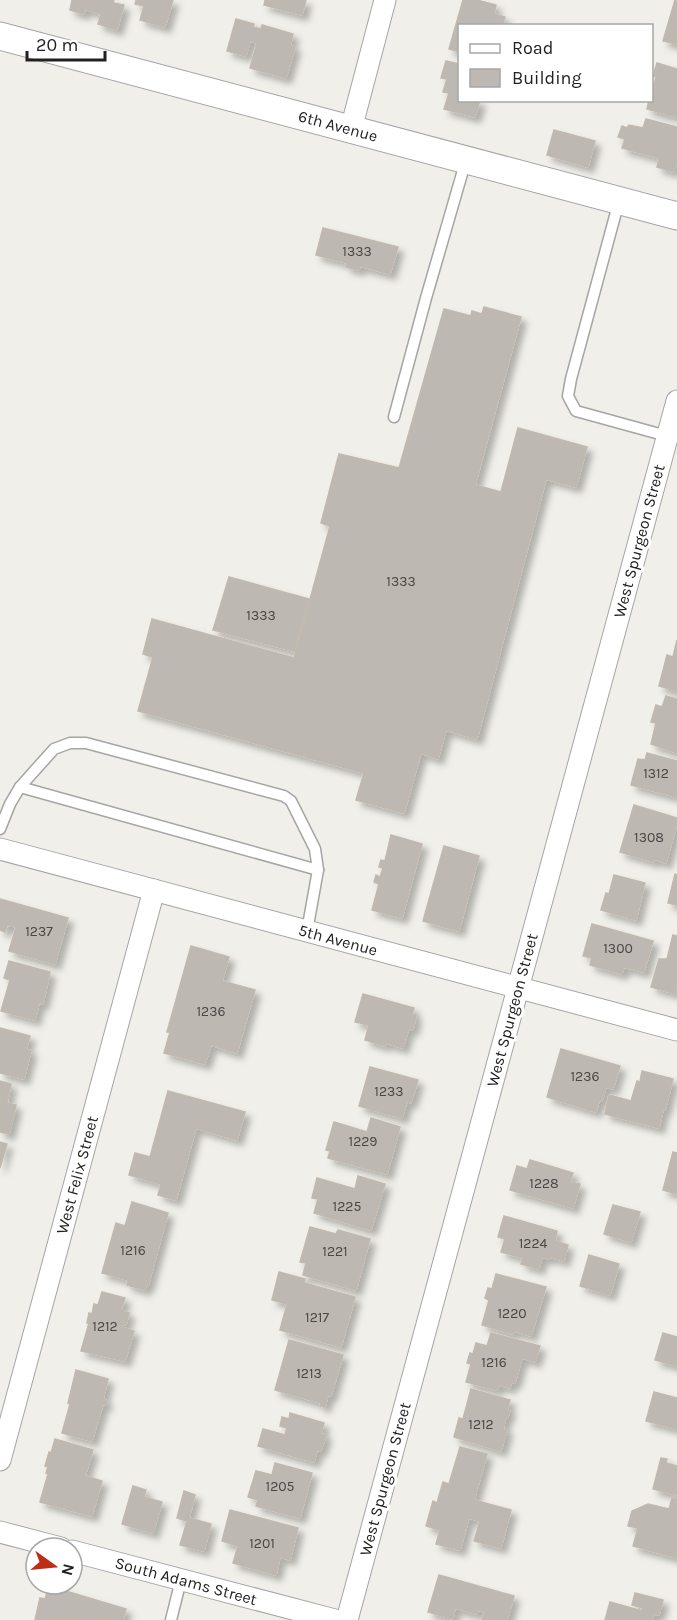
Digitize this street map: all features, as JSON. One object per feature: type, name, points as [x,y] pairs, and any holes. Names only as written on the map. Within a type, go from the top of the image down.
[{"type":"street","points":[[351,129],[385,0]]},
{"type":"street","name":"6th Avenue","points":[[0,36],[677,216]]},
{"type":"street","name":"West Spurgeon Street","points":[[347,1620],[677,401]]},
{"type":"street","name":"5th Avenue","points":[[0,849],[677,1030]]},
{"type":"street","name":"West Felix Street","points":[[0,1460],[153,890]]},
{"type":"street","points":[[0,1532],[24,1538]]},
{"type":"street","name":"South Adams Street","points":[[84,1554],[335,1620]]},
{"type":"lane","points":[[394,417],[466,160]]},
{"type":"lane","points":[[619,200],[568,396],[576,411],[667,436]]},
{"type":"lane","points":[[0,829],[20,787],[54,749],[69,743],[86,743],[284,796],[291,801],[315,849],[318,870],[307,931]]},
{"type":"lane","points":[[20,787],[318,870]]},
{"type":"lane","points":[[171,1620],[181,1580]]},
{"type":"building","points":[[72,0],[114,0],[113,3],[124,5],[117,30],[98,24],[101,14],[85,9],[84,14],[70,10]]},
{"type":"building","points":[[136,0],[173,0],[165,27],[140,20],[144,6],[135,4]]},
{"type":"building","points":[[265,0],[306,0],[302,15],[264,5]]},
{"type":"building","points":[[463,0],[477,0],[496,5],[494,14],[505,17],[503,24],[458,24],[458,51],[449,49]]},
{"type":"building","points":[[675,0],[677,0],[677,44],[663,41]]},
{"type":"building","points":[[236,19],[254,24],[253,27],[261,29],[262,25],[293,34],[290,46],[295,47],[286,78],[250,68],[257,43],[250,41],[246,56],[227,51]]},
{"type":"building","points":[[446,61],[458,64],[458,102],[479,102],[475,117],[444,109],[449,93],[443,92],[447,79],[441,78]]},
{"type":"building","points":[[657,63],[677,69],[677,117],[647,109],[649,102],[653,102],[656,77],[653,76]]},
{"type":"building","points":[[646,119],[677,127],[677,162],[674,172],[657,167],[659,158],[622,148],[625,139],[618,137],[622,126],[643,128]]},
{"type":"building","points":[[554,130],[595,141],[588,167],[547,155]]},
{"type":"building","points":[[323,228],[398,247],[390,274],[360,266],[359,270],[346,267],[347,263],[316,255]]},
{"type":"building","points":[[484,307],[521,317],[475,485],[501,492],[518,428],[587,447],[576,487],[546,479],[477,739],[446,730],[438,759],[421,753],[404,813],[356,800],[364,773],[138,711],[153,657],[143,654],[152,619],[294,658],[330,526],[321,523],[339,454],[399,468],[444,309],[471,316],[472,311],[482,314]]},
{"type":"building","points":[[229,577],[309,599],[294,651],[213,630]]},
{"type":"building","points":[[677,640],[677,691],[659,686],[667,655],[673,657]]},
{"type":"building","points":[[666,696],[677,699],[677,753],[651,744],[656,723],[651,722],[656,705],[662,707]]},
{"type":"building","points":[[647,753],[677,761],[677,797],[631,785],[638,759],[645,760]]},
{"type":"building","points":[[634,805],[677,818],[666,863],[654,859],[654,862],[620,852]]},
{"type":"building","points":[[391,835],[422,844],[402,918],[372,910],[379,884],[374,882],[376,875],[380,877],[383,868],[379,867],[381,860],[385,861]]},
{"type":"building","points":[[444,846],[479,856],[459,931],[423,921]]},
{"type":"building","points":[[675,874],[677,875],[677,905],[668,903]]},
{"type":"building","points":[[614,875],[645,883],[636,920],[601,910],[606,893],[609,894]]},
{"type":"building","points":[[0,899],[68,918],[55,964],[9,951],[16,927],[7,925],[5,932],[0,930]]},
{"type":"building","points":[[592,924],[653,941],[644,972],[624,967],[622,974],[590,965],[592,958],[583,956]]},
{"type":"building","points":[[673,935],[677,936],[676,994],[651,987],[659,959],[667,959]]},
{"type":"building","points":[[191,946],[229,957],[222,981],[255,990],[237,1053],[211,1045],[205,1064],[164,1053],[170,1032],[167,1032]]},
{"type":"building","points":[[9,961],[50,972],[43,1004],[39,1003],[35,1020],[1,1011],[10,980],[4,978]]},
{"type":"building","points":[[363,994],[414,1008],[412,1014],[416,1015],[413,1030],[409,1028],[403,1048],[365,1040],[369,1025],[355,1022]]},
{"type":"building","points":[[0,1028],[30,1036],[26,1049],[31,1051],[24,1079],[0,1073]]},
{"type":"building","points":[[561,1049],[620,1066],[613,1089],[606,1087],[596,1112],[547,1097]]},
{"type":"building","points":[[370,1067],[418,1080],[411,1103],[407,1101],[402,1118],[359,1106]]},
{"type":"building","points":[[642,1071],[673,1079],[659,1128],[605,1114],[609,1095],[631,1101],[637,1081],[640,1082]]},
{"type":"building","points":[[0,1081],[11,1084],[7,1103],[16,1105],[9,1134],[0,1132]]},
{"type":"building","points":[[168,1091],[245,1112],[237,1140],[196,1128],[176,1200],[158,1195],[161,1184],[129,1175],[135,1153],[150,1157]]},
{"type":"building","points":[[371,1118],[400,1127],[387,1174],[328,1158],[330,1151],[326,1150],[334,1122],[367,1132]]},
{"type":"building","points":[[0,1142],[7,1144],[0,1168]]},
{"type":"building","points":[[673,1152],[677,1153],[677,1194],[663,1190]]},
{"type":"building","points":[[530,1160],[573,1173],[570,1182],[580,1184],[573,1208],[510,1190],[517,1166],[527,1169]]},
{"type":"building","points":[[358,1176],[385,1184],[371,1230],[314,1213],[318,1199],[312,1198],[317,1178],[355,1189]]},
{"type":"building","points":[[132,1202],[168,1213],[145,1290],[127,1285],[128,1280],[102,1273],[116,1223],[125,1226]]},
{"type":"building","points":[[613,1205],[640,1212],[631,1242],[604,1234]]},
{"type":"building","points":[[504,1216],[557,1231],[555,1241],[568,1245],[564,1261],[542,1257],[539,1269],[521,1264],[523,1258],[501,1252],[505,1239],[498,1237]]},
{"type":"building","points":[[310,1227],[336,1234],[338,1230],[370,1239],[356,1290],[303,1275],[306,1263],[300,1262]]},
{"type":"building","points":[[589,1255],[619,1264],[610,1295],[580,1286]]},
{"type":"building","points":[[279,1272],[305,1279],[304,1283],[355,1297],[341,1347],[280,1330],[287,1304],[272,1300]]},
{"type":"building","points":[[496,1274],[546,1287],[531,1336],[514,1331],[513,1334],[482,1325],[489,1300],[485,1298],[488,1288],[492,1289]]},
{"type":"building","points":[[102,1292],[125,1298],[121,1310],[129,1313],[126,1325],[123,1324],[121,1327],[134,1331],[125,1361],[81,1351],[89,1323],[87,1323],[89,1313],[92,1314],[94,1304],[98,1305]]},
{"type":"building","points":[[491,1333],[540,1346],[535,1362],[522,1358],[515,1383],[511,1383],[510,1388],[499,1385],[497,1390],[466,1382],[471,1364],[467,1363],[470,1353],[473,1354],[476,1343],[487,1346]]},
{"type":"building","points":[[663,1333],[677,1337],[677,1366],[655,1360]]},
{"type":"building","points":[[289,1340],[343,1355],[331,1396],[328,1395],[325,1407],[320,1406],[321,1403],[275,1390]]},
{"type":"building","points":[[76,1370],[108,1379],[103,1399],[107,1401],[106,1405],[103,1404],[92,1441],[62,1433]]},
{"type":"building","points":[[471,1389],[510,1400],[507,1410],[510,1410],[503,1429],[507,1430],[501,1451],[454,1437],[459,1418],[463,1419]]},
{"type":"building","points":[[654,1392],[677,1398],[677,1429],[646,1421]]},
{"type":"building","points":[[290,1413],[324,1423],[321,1434],[326,1435],[321,1451],[317,1450],[314,1462],[258,1446],[263,1429],[285,1435],[287,1428],[280,1426],[282,1417],[289,1419]]},
{"type":"building","points":[[55,1439],[93,1450],[85,1476],[102,1481],[92,1516],[40,1502],[48,1474],[46,1473],[48,1467],[45,1466]]},
{"type":"building","points":[[460,1447],[487,1454],[474,1500],[511,1510],[501,1548],[474,1541],[480,1521],[469,1518],[460,1550],[436,1544],[440,1530],[426,1526],[433,1501],[437,1503],[443,1482],[449,1484]]},
{"type":"building","points":[[661,1458],[667,1459],[666,1463],[677,1466],[677,1495],[653,1489]]},
{"type":"building","points":[[275,1463],[312,1473],[300,1518],[256,1506],[258,1500],[248,1497],[256,1471],[272,1475]]},
{"type":"building","points":[[133,1486],[146,1490],[144,1497],[162,1502],[153,1533],[122,1524]]},
{"type":"building","points":[[184,1491],[195,1495],[189,1518],[211,1524],[204,1551],[180,1545],[187,1521],[177,1518]]},
{"type":"building","points":[[672,1498],[677,1499],[677,1558],[633,1546],[638,1528],[628,1526],[632,1511],[648,1504],[669,1509]]},
{"type":"building","points":[[230,1510],[298,1528],[290,1560],[280,1557],[276,1575],[233,1563],[238,1546],[222,1541]]},
{"type":"building","points":[[439,1575],[514,1596],[507,1620],[482,1620],[485,1612],[478,1610],[477,1614],[455,1608],[453,1619],[428,1612]]},
{"type":"building","points":[[635,1593],[663,1600],[659,1615],[654,1614],[652,1620],[605,1620],[610,1602],[642,1611],[643,1608],[632,1605]]},
{"type":"building","points":[[46,1596],[82,1596],[126,1609],[123,1620],[35,1620],[40,1598],[45,1599]]}]
